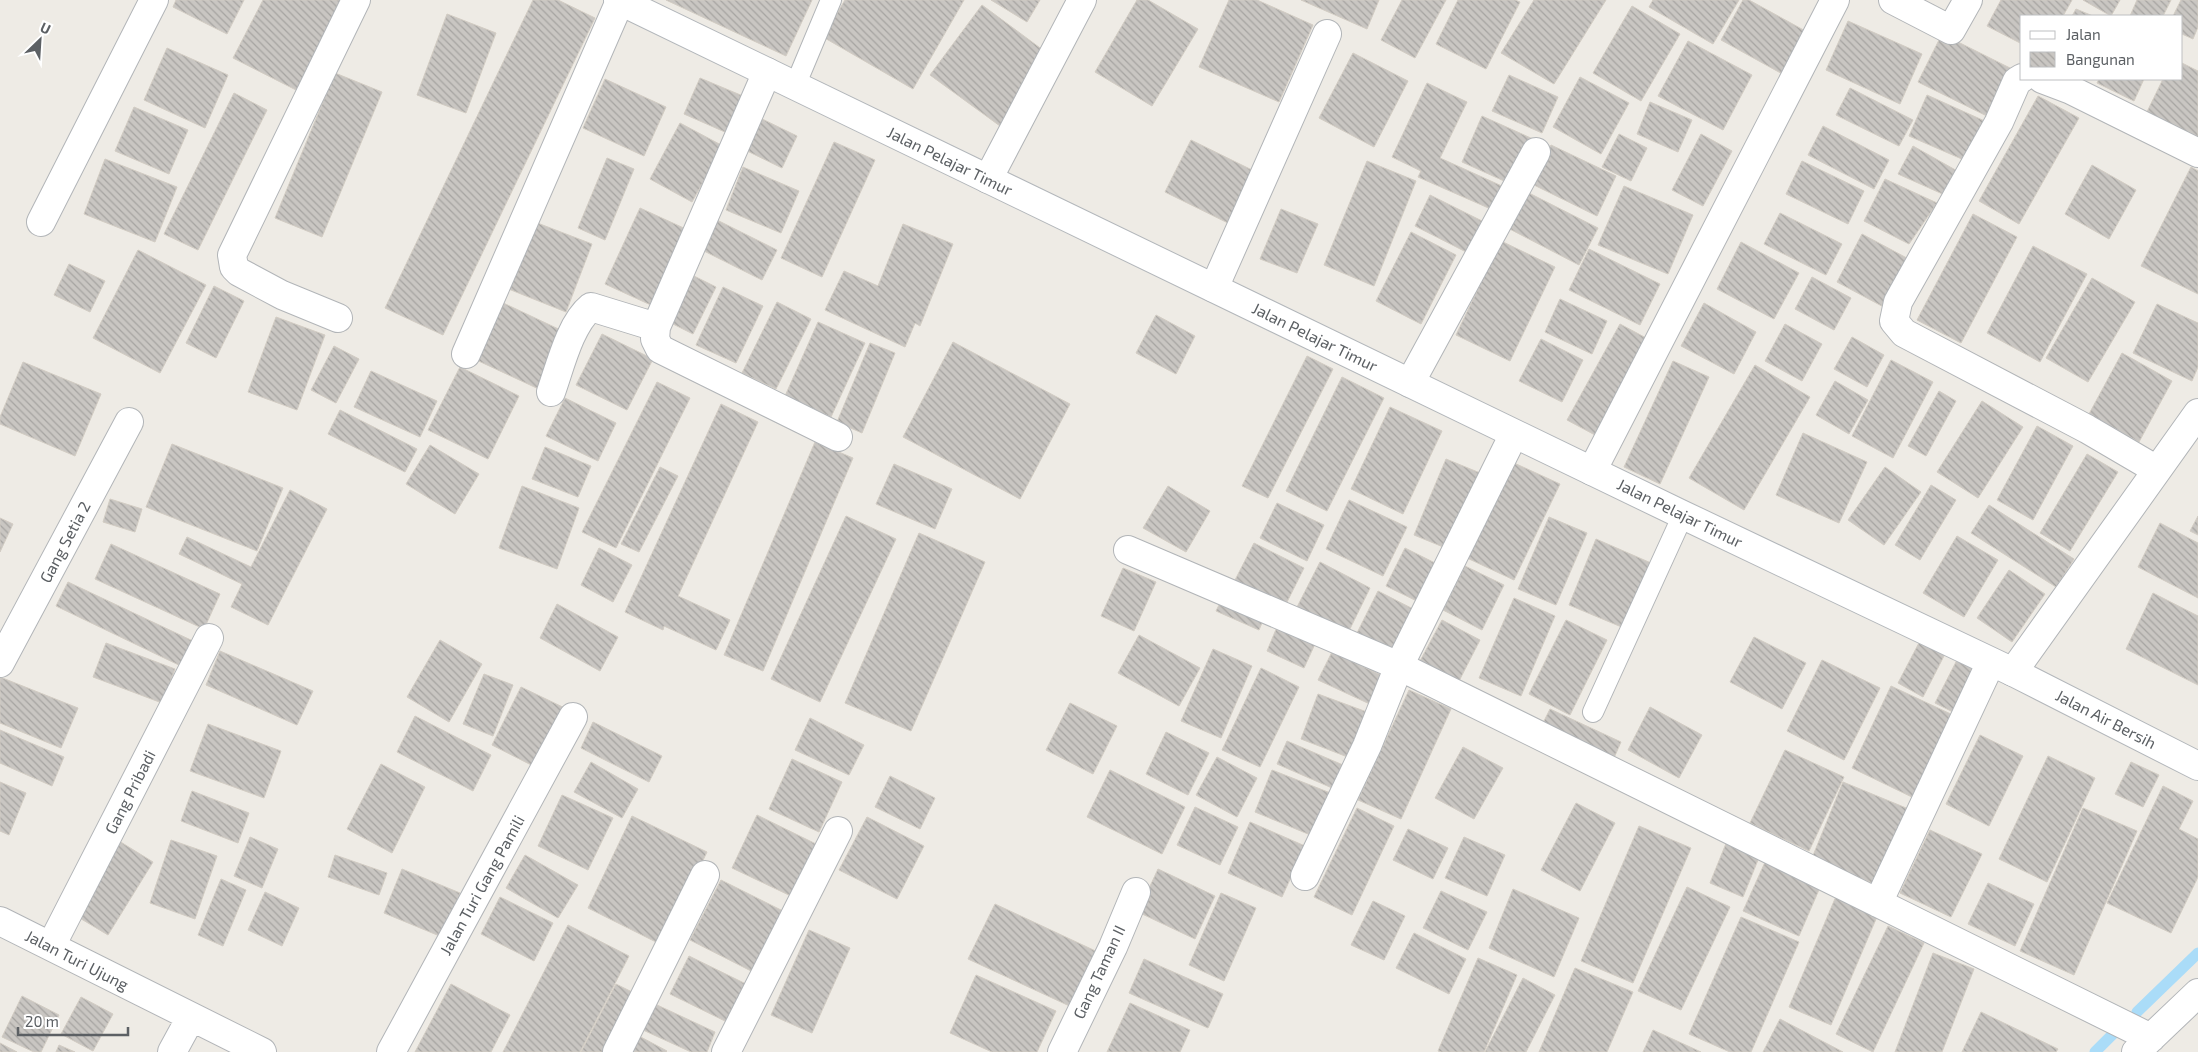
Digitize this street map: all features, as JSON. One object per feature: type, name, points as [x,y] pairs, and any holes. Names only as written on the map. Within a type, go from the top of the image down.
[{"type":"street","points":[[41,222],[154,0]]},
{"type":"street","points":[[338,318],[282,295],[239,272],[234,268],[232,255],[356,0]]},
{"type":"street","points":[[988,179],[1082,0]]},
{"type":"street","points":[[1592,471],[1835,0]]},
{"type":"street","points":[[1893,0],[1951,30],[1968,0]]},
{"type":"street","points":[[466,354],[619,1]]},
{"type":"street","name":"Jalan Pelajar Timur","points":[[619,1],[1514,434],[2002,667]]},
{"type":"street","points":[[1214,288],[1327,34]]},
{"type":"street","points":[[767,72],[656,327],[654,339],[660,349],[838,437]]},
{"type":"street","points":[[2020,79],[2017,81],[1994,131],[1898,302],[1894,321],[1904,333],[2087,429],[2156,470]]},
{"type":"street","points":[[2045,80],[2071,90],[2198,153]]},
{"type":"street","points":[[1410,383],[1536,152]]},
{"type":"street","points":[[551,392],[575,330],[582,315],[590,307],[656,327]]},
{"type":"street","points":[[1878,903],[2002,667],[2156,470],[2198,413]]},
{"type":"street","name":"Gang Setia 2","points":[[0,663],[129,422]]},
{"type":"street","points":[[1305,876],[1367,746],[1399,666],[1514,434]]},
{"type":"street","points":[[1128,550],[1399,666],[1878,903],[2144,1045],[2198,992]]},
{"type":"street","name":"Gang Pribadi","points":[[51,946],[209,638]]},
{"type":"street","name":"Jalan Air Bersih","points":[[2002,667],[2198,766]]},
{"type":"street","name":"Jalan Turi Gang Pamili","points":[[391,1052],[573,717]]},
{"type":"street","points":[[726,1052],[838,831]]},
{"type":"street","points":[[617,1052],[705,875]]},
{"type":"street","name":"Gang Taman II","points":[[1062,1052],[1113,947],[1136,892]]},
{"type":"street","name":"Jalan Turi Ujung","points":[[0,921],[262,1052]]},
{"type":"street","points":[[172,1052],[191,1017]]},
{"type":"lane","points":[[795,86],[831,0]]},
{"type":"lane","points":[[1594,712],[1683,515]]},
{"type":"building","points":[[176,0],[244,0],[227,34],[173,7]]},
{"type":"building","points":[[263,0],[347,0],[300,92],[233,58]]},
{"type":"building","points":[[533,0],[558,0],[595,18],[443,335],[385,308]]},
{"type":"building","points":[[666,0],[812,0],[786,56]]},
{"type":"building","points":[[845,0],[964,0],[913,89],[823,37]]},
{"type":"building","points":[[991,0],[1040,0],[1027,22]]},
{"type":"building","points":[[1137,0],[1148,0],[1198,29],[1152,106],[1095,72]]},
{"type":"building","points":[[1229,0],[1257,0],[1313,25],[1279,102],[1199,67]]},
{"type":"building","points":[[1301,0],[1379,0],[1367,29]]},
{"type":"building","points":[[1402,0],[1446,0],[1415,58],[1381,40]]},
{"type":"building","points":[[1458,0],[1515,0],[1520,2],[1486,69],[1436,44]]},
{"type":"building","points":[[1534,0],[1606,0],[1554,84],[1501,53]]},
{"type":"building","points":[[1653,0],[1739,0],[1713,44],[1649,7]]},
{"type":"building","points":[[1743,0],[1749,0],[1809,33],[1786,76],[1721,40]]},
{"type":"building","points":[[2001,0],[2072,0],[2064,15],[2020,15],[2020,43],[1987,26]]},
{"type":"building","points":[[2083,0],[2120,0],[2112,15]]},
{"type":"building","points":[[2137,0],[2171,0],[2164,15],[2130,15]]},
{"type":"building","points":[[2181,0],[2198,0],[2198,27],[2193,39],[2183,34],[2183,15],[2174,15]]},
{"type":"building","points":[[982,5],[1051,56],[1000,126],[930,75]]},
{"type":"building","points":[[1632,6],[1680,34],[1641,101],[1593,73]]},
{"type":"building","points":[[2076,9],[2091,15],[2073,15]]},
{"type":"building","points":[[447,14],[496,33],[466,113],[417,95]]},
{"type":"building","points":[[1848,21],[1922,54],[1900,104],[1826,70]]},
{"type":"building","points":[[1942,34],[2018,72],[1995,120],[1918,82]]},
{"type":"building","points":[[1688,41],[1752,75],[1723,130],[1658,96]]},
{"type":"building","points":[[167,48],[228,75],[205,128],[144,100]]},
{"type":"building","points":[[1353,53],[1408,81],[1374,147],[1319,118]]},
{"type":"building","points":[[2183,64],[2198,71],[2198,143],[2144,118],[2163,80],[2183,80]]},
{"type":"building","points":[[335,73],[382,92],[322,237],[275,218]]},
{"type":"building","points":[[1509,75],[1558,97],[1542,133],[1492,111]]},
{"type":"building","points":[[1580,77],[1629,103],[1601,154],[1553,127]]},
{"type":"building","points":[[700,78],[750,99],[734,136],[684,114]]},
{"type":"building","points":[[605,79],[666,107],[644,156],[583,128]]},
{"type":"building","points":[[2098,80],[2144,80],[2134,101],[2097,83]]},
{"type":"building","points":[[1427,83],[1467,102],[1440,158],[1504,187],[1493,210],[1418,177],[1421,171],[1392,157]]},
{"type":"building","points":[[1850,88],[1913,120],[1899,146],[1836,115]]},
{"type":"building","points":[[234,93],[267,110],[198,250],[164,234]]},
{"type":"building","points":[[1927,95],[1989,123],[1971,163],[1909,136]]},
{"type":"building","points":[[2038,96],[2079,118],[2019,224],[1979,201]]},
{"type":"building","points":[[1650,102],[1692,120],[1678,152],[1637,134]]},
{"type":"building","points":[[134,107],[188,130],[169,174],[115,151]]},
{"type":"building","points":[[754,115],[797,136],[782,168],[739,147]]},
{"type":"building","points":[[1482,116],[1533,139],[1513,185],[1462,162]]},
{"type":"building","points":[[680,123],[723,146],[692,202],[650,179]]},
{"type":"building","points":[[1823,126],[1889,160],[1874,189],[1808,155]]},
{"type":"building","points":[[1619,134],[1647,148],[1631,181],[1602,167]]},
{"type":"building","points":[[1701,134],[1732,151],[1703,206],[1672,190]]},
{"type":"building","points":[[1191,140],[1256,172],[1230,224],[1165,192]]},
{"type":"building","points":[[834,142],[875,160],[822,277],[781,258]]},
{"type":"building","points":[[1551,145],[1616,176],[1597,216],[1532,184]]},
{"type":"building","points":[[1913,146],[1959,172],[1947,196],[1898,174]]},
{"type":"building","points":[[607,158],[634,169],[605,240],[578,228]]},
{"type":"building","points":[[105,159],[177,187],[155,242],[84,214]]},
{"type":"building","points":[[1367,161],[1416,181],[1374,286],[1324,265]]},
{"type":"building","points":[[1802,161],[1864,191],[1848,224],[1786,194]]},
{"type":"building","points":[[2092,165],[2136,190],[2109,239],[2065,214]]},
{"type":"building","points":[[743,167],[799,191],[781,233],[726,210]]},
{"type":"building","points":[[2191,167],[2198,171],[2198,294],[2141,266]]},
{"type":"building","points":[[1885,179],[1937,203],[1909,244],[1864,221]]},
{"type":"building","points":[[1624,186],[1693,215],[1668,274],[1598,245]]},
{"type":"building","points":[[1521,189],[1598,228],[1579,265],[1502,225]]},
{"type":"building","points":[[1430,195],[1490,225],[1474,256],[1415,226]]},
{"type":"building","points":[[640,208],[688,230],[653,306],[605,284]]},
{"type":"building","points":[[1281,209],[1318,224],[1297,273],[1260,259]]},
{"type":"building","points":[[1780,213],[1842,244],[1826,275],[1764,244]]},
{"type":"building","points":[[1973,214],[2017,237],[1961,343],[1917,320]]},
{"type":"building","points":[[527,219],[592,244],[566,312],[501,286]]},
{"type":"building","points":[[717,220],[777,250],[762,280],[702,250]]},
{"type":"building","points":[[903,224],[953,244],[920,326],[915,323],[905,347],[825,310],[844,271],[878,286]]},
{"type":"building","points":[[1411,232],[1456,255],[1421,324],[1376,301]]},
{"type":"building","points":[[1862,234],[1918,264],[1893,312],[1837,282]]},
{"type":"building","points":[[1501,241],[1555,267],[1510,361],[1456,335]]},
{"type":"building","points":[[1741,242],[1799,273],[1774,319],[1717,289]]},
{"type":"building","points":[[2033,246],[2087,274],[2040,362],[1987,333]]},
{"type":"building","points":[[1589,249],[1660,284],[1640,325],[1569,290]]},
{"type":"building","points":[[138,250],[206,285],[160,373],[93,338]]},
{"type":"building","points":[[69,264],[105,281],[90,312],[54,295]]},
{"type":"building","points":[[694,276],[716,287],[693,334],[671,323]]},
{"type":"building","points":[[1812,277],[1851,298],[1834,330],[1795,309]]},
{"type":"building","points":[[2092,278],[2135,302],[2088,382],[2046,358]]},
{"type":"building","points":[[214,286],[244,301],[216,358],[186,343]]},
{"type":"building","points":[[723,287],[763,306],[736,363],[696,345]]},
{"type":"building","points":[[1560,299],[1607,321],[1592,354],[1545,332]]},
{"type":"building","points":[[497,300],[569,334],[543,391],[470,357]]},
{"type":"building","points":[[777,302],[811,319],[776,389],[742,373]]},
{"type":"building","points":[[1704,303],[1756,332],[1734,374],[1681,346]]},
{"type":"building","points":[[2157,304],[2198,323],[2198,367],[2192,381],[2133,353]]},
{"type":"building","points":[[1156,315],[1195,336],[1176,374],[1136,353]]},
{"type":"building","points":[[276,317],[325,335],[297,410],[248,392]]},
{"type":"building","points":[[818,322],[865,343],[831,417],[785,396]]},
{"type":"building","points":[[1620,324],[1648,339],[1595,435],[1567,420]]},
{"type":"building","points":[[1785,324],[1822,344],[1802,381],[1765,361]]},
{"type":"building","points":[[602,334],[653,359],[627,410],[576,385]]},
{"type":"building","points":[[1852,337],[1884,355],[1867,387],[1834,369]]},
{"type":"building","points":[[1541,339],[1583,360],[1562,402],[1519,381]]},
{"type":"building","points":[[953,342],[1070,404],[1020,499],[903,437]]},
{"type":"building","points":[[870,343],[895,353],[862,433],[837,422]]},
{"type":"building","points":[[334,346],[359,359],[336,403],[311,390]]},
{"type":"building","points":[[2122,353],[2172,381],[2139,442],[2089,414]]},
{"type":"building","points":[[1307,356],[1333,369],[1268,498],[1242,486]]},
{"type":"building","points":[[1891,360],[1933,382],[1893,458],[1852,436]]},
{"type":"building","points":[[1673,361],[1709,377],[1660,484],[1624,467]]},
{"type":"building","points":[[23,362],[101,394],[75,456],[0,424],[0,417]]},
{"type":"building","points":[[1755,365],[1810,397],[1744,510],[1689,478]]},
{"type":"building","points":[[460,367],[519,396],[488,459],[428,430]]},
{"type":"building","points":[[371,371],[437,401],[420,437],[354,407]]},
{"type":"building","points":[[1342,377],[1384,398],[1327,511],[1286,491]]},
{"type":"building","points":[[1835,381],[1868,400],[1849,434],[1816,415]]},
{"type":"building","points":[[657,382],[690,398],[616,548],[582,532]]},
{"type":"building","points":[[1939,391],[1956,401],[1926,456],[1908,446]]},
{"type":"building","points":[[565,398],[616,423],[598,461],[546,436]]},
{"type":"building","points":[[1982,401],[2023,427],[1978,498],[1937,472]]},
{"type":"building","points":[[721,404],[758,422],[678,596],[730,620],[716,650],[664,626],[663,630],[625,612]]},
{"type":"building","points":[[1390,407],[1442,431],[1403,514],[1351,489]]},
{"type":"building","points":[[340,410],[417,449],[405,472],[328,434]]},
{"type":"building","points":[[2037,426],[2073,446],[2033,520],[1997,500]]},
{"type":"building","points":[[1803,433],[1867,462],[1839,523],[1776,495]]},
{"type":"building","points":[[815,442],[853,458],[763,671],[724,655]]},
{"type":"building","points":[[172,444],[283,488],[257,551],[146,507]]},
{"type":"building","points":[[430,445],[479,474],[455,514],[406,484]]},
{"type":"building","points":[[545,447],[591,466],[578,497],[532,479]]},
{"type":"building","points":[[2087,454],[2118,472],[2070,551],[2040,533]]},
{"type":"building","points":[[1446,459],[1485,475],[1453,551],[1414,535]]},
{"type":"building","points":[[1512,462],[1560,484],[1514,580],[1467,558]]},
{"type":"building","points":[[894,464],[952,489],[935,529],[876,504]]},
{"type":"building","points":[[660,467],[678,476],[639,552],[621,544]]},
{"type":"building","points":[[1885,467],[1921,492],[1884,545],[1848,520]]},
{"type":"building","points":[[1931,485],[1956,500],[1920,560],[1895,545]]},
{"type":"building","points":[[522,486],[579,508],[557,569],[499,548]]},
{"type":"building","points":[[1168,486],[1210,511],[1186,552],[1143,528]]},
{"type":"building","points":[[290,490],[327,509],[268,625],[231,607],[242,584],[179,554],[187,537],[251,567]]},
{"type":"building","points":[[110,499],[142,509],[135,532],[103,522]]},
{"type":"building","points":[[1349,500],[1407,527],[1383,576],[1326,549]]},
{"type":"building","points":[[1277,503],[1324,525],[1307,561],[1260,538]]},
{"type":"building","points":[[1989,505],[2074,559],[2056,587],[1971,533]]},
{"type":"building","points":[[846,516],[896,539],[820,702],[771,679]]},
{"type":"building","points":[[2198,516],[2198,535],[2190,531]]},
{"type":"building","points":[[1549,517],[1587,533],[1556,605],[1518,589]]},
{"type":"building","points":[[0,518],[13,524],[0,552]]},
{"type":"building","points":[[2160,523],[2198,543],[2198,598],[2138,567]]},
{"type":"building","points":[[919,533],[985,562],[911,731],[845,703]]},
{"type":"building","points":[[1957,536],[1998,560],[1964,617],[1923,593]]},
{"type":"building","points":[[1596,539],[1651,563],[1624,628],[1569,605]]},
{"type":"building","points":[[1254,543],[1304,568],[1283,610],[1233,584]]},
{"type":"building","points":[[111,544],[220,594],[204,629],[95,579]]},
{"type":"building","points":[[599,548],[632,565],[613,602],[581,585]]},
{"type":"building","points":[[1405,548],[1441,566],[1423,604],[1386,586]]},
{"type":"building","points":[[1320,562],[1370,588],[1345,639],[1294,613]]},
{"type":"building","points":[[1465,566],[1504,585],[1482,630],[1443,610]]},
{"type":"building","points":[[1123,568],[1156,582],[1134,631],[1101,616]]},
{"type":"building","points":[[2009,570],[2045,594],[2012,642],[1977,618]]},
{"type":"building","points":[[68,582],[195,642],[183,667],[56,606]]},
{"type":"building","points":[[1378,591],[1415,610],[1395,651],[1357,633]]},
{"type":"building","points":[[1225,593],[1267,611],[1259,630],[1216,611]]},
{"type":"building","points":[[2153,593],[2198,616],[2198,685],[2126,649]]},
{"type":"building","points":[[1514,598],[1555,616],[1521,696],[1479,678]]},
{"type":"building","points":[[557,604],[618,637],[600,671],[540,638]]},
{"type":"building","points":[[1442,620],[1480,640],[1458,683],[1419,663]]},
{"type":"building","points":[[1566,620],[1607,640],[1570,715],[1529,694]]},
{"type":"building","points":[[1277,627],[1315,644],[1304,668],[1267,651]]},
{"type":"building","points":[[1139,635],[1200,668],[1179,706],[1118,673]]},
{"type":"building","points":[[1754,637],[1806,663],[1782,709],[1730,682]]},
{"type":"building","points":[[1921,639],[1946,652],[1923,697],[1898,683]]},
{"type":"building","points":[[440,640],[482,664],[449,722],[407,697]]},
{"type":"building","points":[[106,643],[175,669],[162,703],[93,677]]},
{"type":"building","points":[[1213,649],[1252,666],[1221,738],[1181,721]]},
{"type":"building","points":[[220,651],[313,691],[297,725],[206,685]]},
{"type":"building","points":[[1332,652],[1387,678],[1374,706],[1318,680]]},
{"type":"building","points":[[1958,658],[1984,671],[1961,716],[1935,703]]},
{"type":"building","points":[[1822,660],[1880,688],[1844,760],[1787,731]]},
{"type":"building","points":[[1261,668],[1299,687],[1260,767],[1222,750]]},
{"type":"building","points":[[484,674],[513,685],[493,736],[463,724]]},
{"type":"building","points":[[0,677],[78,708],[61,748],[0,723]]},
{"type":"building","points":[[1891,686],[1955,716],[1916,799],[1852,768]]},
{"type":"building","points":[[521,687],[573,712],[543,771],[492,745]]},
{"type":"building","points":[[1409,690],[1451,709],[1401,819],[1358,800]]},
{"type":"building","points":[[1318,694],[1375,715],[1358,761],[1301,739]]},
{"type":"building","points":[[1070,703],[1117,726],[1093,774],[1046,750]]},
{"type":"building","points":[[1650,707],[1702,735],[1679,778],[1628,750]]},
{"type":"building","points":[[1550,709],[1621,742],[1610,767],[1538,733]]},
{"type":"building","points":[[415,716],[491,755],[473,791],[397,752]]},
{"type":"building","points":[[810,718],[864,745],[849,775],[795,750]]},
{"type":"building","points":[[593,722],[662,756],[649,782],[581,748]]},
{"type":"building","points":[[208,724],[281,751],[264,798],[190,771]]},
{"type":"building","points":[[0,730],[64,757],[52,786],[0,763]]},
{"type":"building","points":[[1166,732],[1209,753],[1188,795],[1146,774]]},
{"type":"building","points":[[1980,735],[2023,756],[1989,826],[1946,804]]},
{"type":"building","points":[[1287,741],[1350,768],[1339,791],[1277,764]]},
{"type":"building","points":[[1463,747],[1503,768],[1474,819],[1435,798]]},
{"type":"building","points":[[1785,750],[1844,777],[1809,851],[1750,823]]},
{"type":"building","points":[[2048,756],[2095,778],[2047,882],[1999,859]]},
{"type":"building","points":[[1217,757],[1257,778],[1237,817],[1196,795]]},
{"type":"building","points":[[792,759],[842,782],[819,832],[769,809]]},
{"type":"building","points":[[591,762],[638,789],[622,818],[574,792]]},
{"type":"building","points":[[2131,762],[2159,775],[2143,807],[2115,794]]},
{"type":"building","points":[[381,764],[425,787],[392,853],[347,829]]},
{"type":"building","points":[[1110,770],[1185,807],[1162,854],[1087,817]]},
{"type":"building","points":[[1272,770],[1338,796],[1320,839],[1255,812]]},
{"type":"building","points":[[890,776],[935,798],[920,829],[875,807]]},
{"type":"building","points":[[0,782],[26,793],[9,835],[0,831]]},
{"type":"building","points":[[1843,782],[1911,810],[1879,886],[1812,858]]},
{"type":"building","points":[[2163,786],[2193,801],[2179,829],[2198,839],[2198,877],[2171,933],[2107,903]]},
{"type":"building","points":[[192,791],[249,813],[238,843],[181,821]]},
{"type":"building","points":[[562,795],[613,818],[588,870],[538,846]]},
{"type":"building","points":[[1576,803],[1615,823],[1580,891],[1541,870]]},
{"type":"building","points":[[1195,807],[1238,827],[1220,865],[1177,845]]},
{"type":"building","points":[[1357,808],[1394,826],[1352,915],[1314,897]]},
{"type":"building","points":[[2083,808],[2137,831],[2074,975],[2020,951]]},
{"type":"building","points":[[757,815],[818,845],[793,897],[732,868]]},
{"type":"building","points":[[632,816],[707,852],[662,945],[588,908]]},
{"type":"building","points":[[867,817],[924,846],[897,899],[839,870]]},
{"type":"building","points":[[1250,822],[1305,846],[1282,897],[1228,873]]},
{"type":"building","points":[[1639,826],[1691,848],[1633,983],[1581,961]]},
{"type":"building","points":[[1408,829],[1448,848],[1433,879],[1393,860]]},
{"type":"building","points":[[1930,830],[1982,854],[1951,917],[1900,893]]},
{"type":"building","points":[[250,837],[278,849],[262,888],[234,876]]},
{"type":"building","points":[[1464,837],[1505,855],[1487,896],[1445,878]]},
{"type":"building","points":[[171,840],[217,856],[195,919],[150,903]]},
{"type":"building","points":[[119,841],[153,862],[108,935],[73,914]]},
{"type":"building","points":[[1727,841],[1760,855],[1743,897],[1710,883]]},
{"type":"building","points":[[335,855],[387,873],[379,895],[328,877]]},
{"type":"building","points":[[525,855],[578,885],[558,918],[506,888]]},
{"type":"building","points":[[1766,860],[1821,885],[1799,936],[1743,911]]},
{"type":"building","points":[[402,869],[460,893],[442,937],[384,913]]},
{"type":"building","points":[[1158,869],[1215,896],[1195,939],[1138,912]]},
{"type":"building","points":[[221,879],[246,890],[223,946],[198,935]]},
{"type":"building","points":[[721,880],[789,914],[759,975],[690,940]]},
{"type":"building","points":[[1988,883],[2034,904],[2015,946],[1968,924]]},
{"type":"building","points":[[1687,887],[1730,907],[1681,1010],[1638,991]]},
{"type":"building","points":[[1513,889],[1579,918],[1554,977],[1489,948]]},
{"type":"building","points":[[1441,891],[1487,912],[1468,950],[1423,928]]},
{"type":"building","points":[[265,892],[299,908],[282,946],[248,930]]},
{"type":"building","points":[[1221,893],[1256,908],[1224,981],[1189,965]]},
{"type":"building","points":[[1837,894],[1879,912],[1831,1025],[1789,1007]]},
{"type":"building","points":[[500,897],[553,923],[534,961],[481,934]]},
{"type":"building","points":[[1373,901],[1405,916],[1384,960],[1351,945]]},
{"type":"building","points":[[995,904],[1102,954],[1076,1009],[968,959]]},
{"type":"building","points":[[1741,917],[1799,942],[1751,1052],[1730,1052],[1689,1034]]},
{"type":"building","points":[[568,925],[629,956],[580,1052],[503,1052]]},
{"type":"building","points":[[1888,926],[1924,943],[1873,1052],[1836,1034]]},
{"type":"building","points":[[809,930],[850,948],[812,1033],[771,1015]]},
{"type":"building","points":[[1414,933],[1466,959],[1449,994],[1396,968]]},
{"type":"building","points":[[1933,953],[1974,969],[1942,1052],[1895,1052]]},
{"type":"building","points":[[689,956],[748,985],[729,1023],[670,994]]},
{"type":"building","points":[[1478,958],[1517,975],[1484,1052],[1438,1051]]},
{"type":"building","points":[[1144,959],[1223,994],[1208,1028],[1129,993]]},
{"type":"building","points":[[1575,968],[1633,992],[1607,1052],[1539,1052]]},
{"type":"building","points":[[976,975],[1056,1011],[1037,1052],[992,1052],[950,1033]]},
{"type":"building","points":[[1523,978],[1555,995],[1526,1052],[1485,1052]]},
{"type":"building","points":[[451,984],[510,1015],[491,1052],[415,1052]]},
{"type":"building","points":[[616,984],[642,997],[614,1052],[581,1052]]},
{"type":"building","points":[[22,996],[59,1015],[41,1052],[34,1052],[2,1037]]},
{"type":"building","points":[[81,997],[113,1014],[93,1051],[61,1034]]},
{"type":"building","points":[[1130,1003],[1190,1030],[1180,1052],[1107,1052]]},
{"type":"building","points":[[655,1004],[715,1032],[707,1052],[691,1052],[643,1030]]},
{"type":"building","points":[[1981,1012],[2058,1049],[2056,1052],[1962,1052]]},
{"type":"building","points":[[1780,1019],[1843,1052],[1763,1052]]},
{"type":"building","points":[[1653,1030],[1701,1052],[1643,1052]]},
{"type":"building","points":[[637,1035],[667,1051],[628,1052]]},
{"type":"building","points":[[0,1043],[17,1052],[0,1052]]},
{"type":"building","points":[[59,1045],[75,1052],[56,1052]]},
{"type":"waterway","points":[[2137,1012],[2198,953]]},
{"type":"waterway","points":[[2095,1052],[2113,1034]]}]
